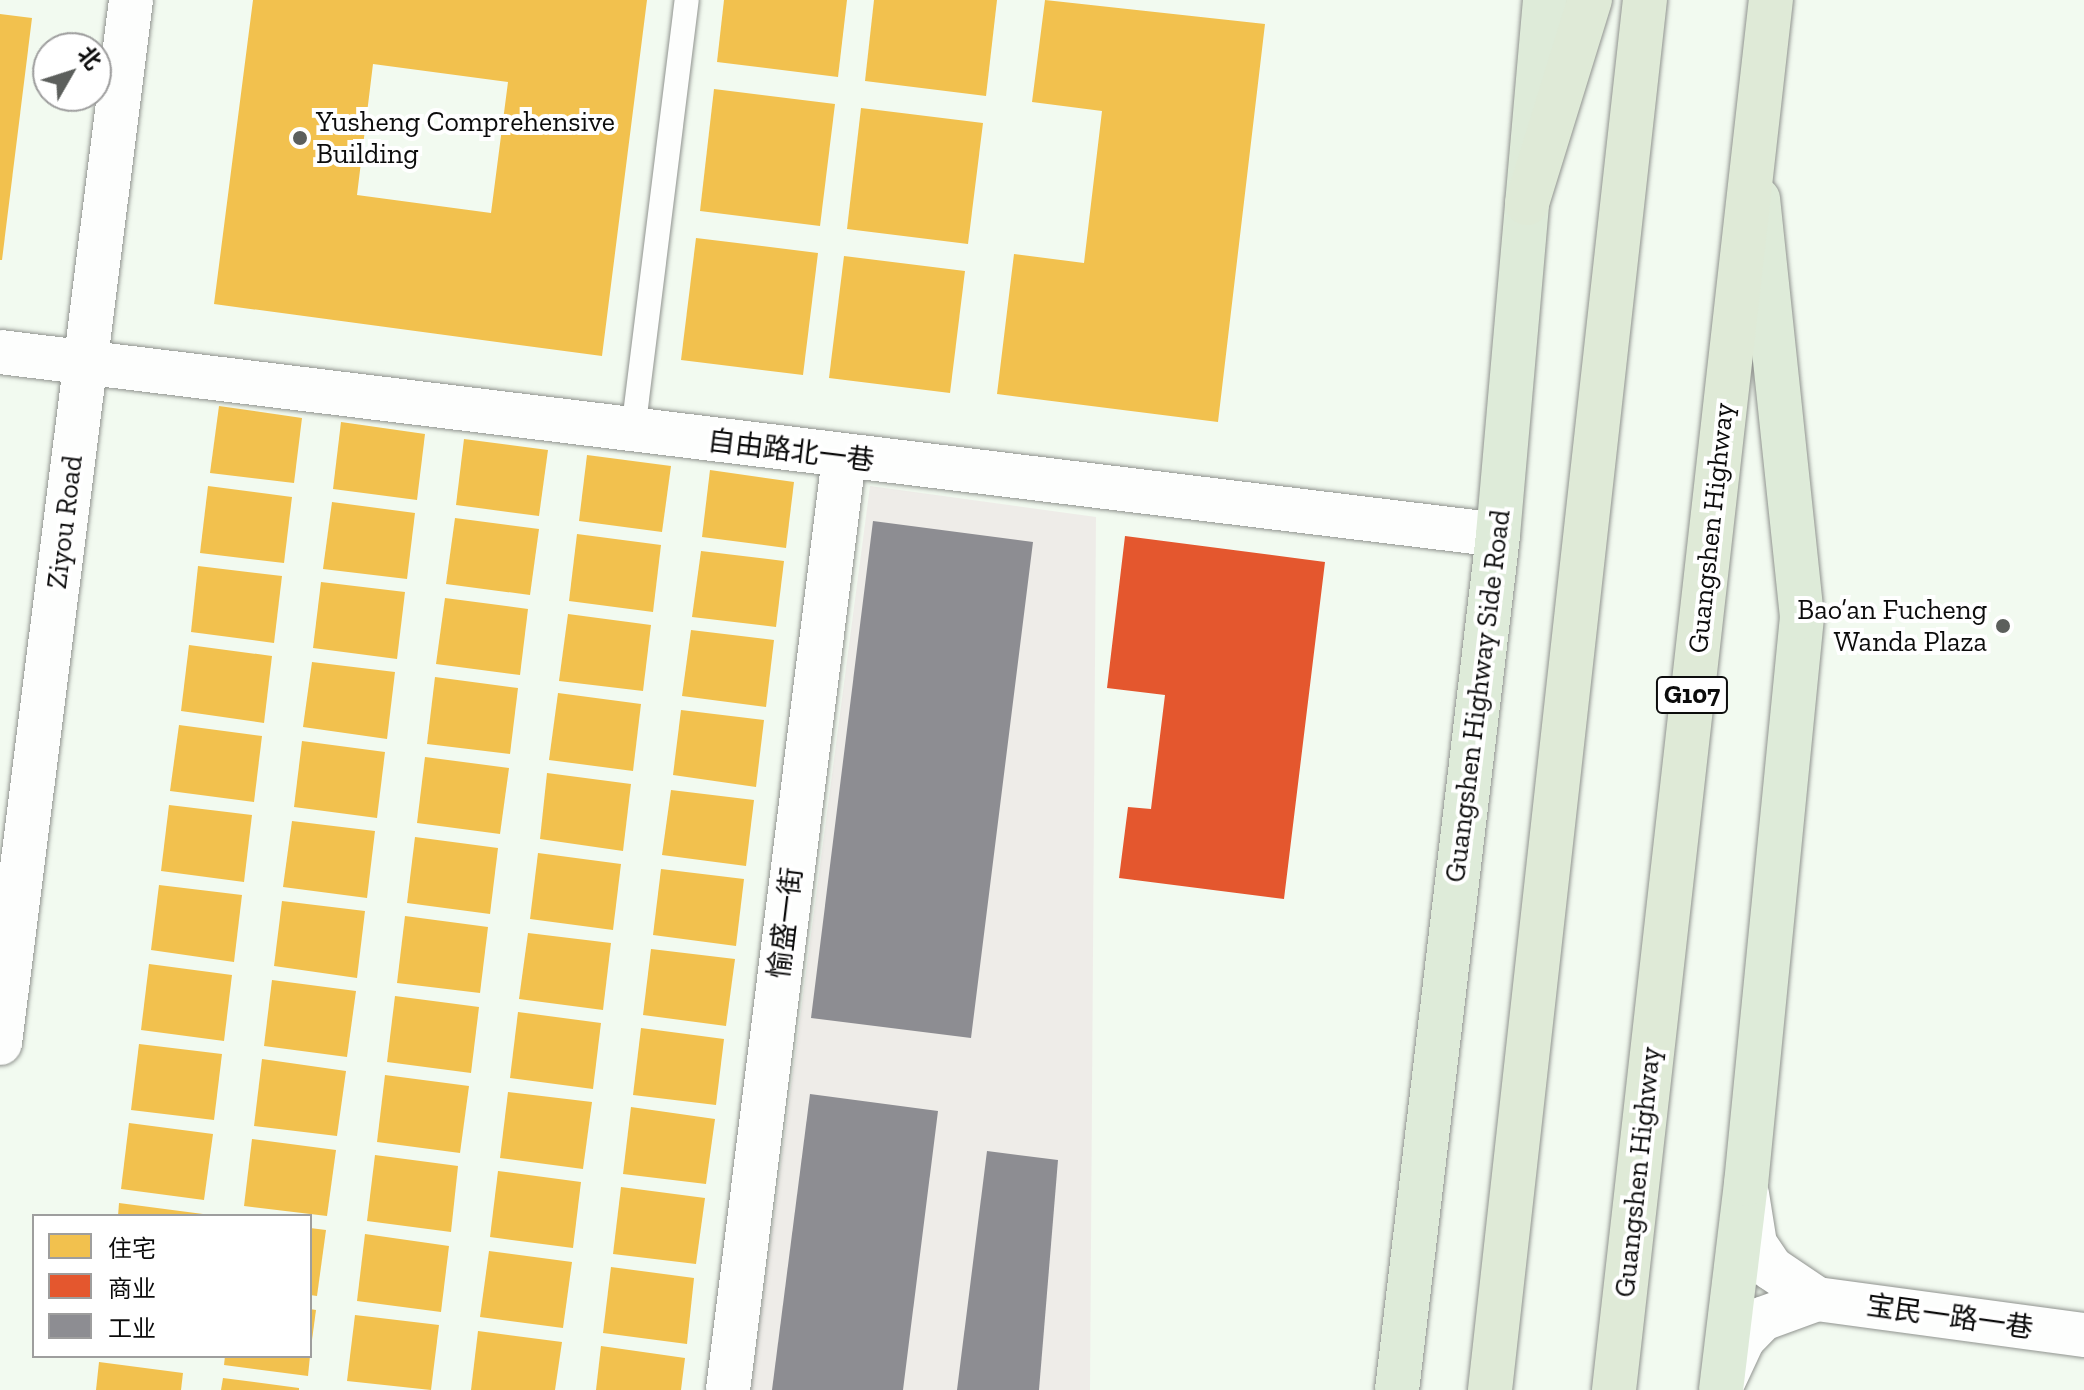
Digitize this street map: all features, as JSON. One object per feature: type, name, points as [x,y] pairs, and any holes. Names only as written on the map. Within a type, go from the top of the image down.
[{"type":"highway","points":[[1527,203],[1590,0]]},
{"type":"highway","points":[[1490,1390],[1645,0]]},
{"type":"highway","name":"Guangshen Highway","points":[[1614,1390],[1771,0]]},
{"type":"main road","name":"Guangshen Highway Side Road","points":[[1397,1390],[1498,535],[1545,0]]},
{"type":"main road","points":[[1721,1389],[1746,1184],[1802,617],[1754,156]]},
{"type":"street","name":"Ziyou Road","points":[[0,1043],[131,0]]},
{"type":"street","name":"自由路北一巷","points":[[0,352],[85,365],[1498,535]]},
{"type":"street","name":"愉盛一街","points":[[728,1390],[844,457]]},
{"type":"street","points":[[1746,1184],[1755,1244],[1771,1268],[1817,1299]]},
{"type":"street","points":[[1721,1389],[1743,1339],[1762,1319],[1817,1299]]},
{"type":"street","name":"宝民一路一巷","points":[[1817,1299],[2084,1335]]},
{"type":"lane","points":[[633,431],[687,0]]},
{"type":"shaded area","points":[[870,486],[1096,517],[1090,1390],[751,1390]]},
{"type":"building: 住宅","name":"Yusheng Comprehensive Building","points":[[253,0],[647,0],[602,356],[214,304]],"holes":[[[373,64],[508,82],[491,213],[357,195]]]},
{"type":"building: 住宅","points":[[724,0],[847,0],[838,77],[717,62]]},
{"type":"building: 住宅","points":[[874,0],[997,0],[986,96],[865,81]]},
{"type":"building: 住宅","points":[[1045,0],[1265,24],[1218,422],[997,394],[1014,254],[1084,263],[1102,111],[1032,102]]},
{"type":"building: 住宅","points":[[0,14],[32,18],[2,260],[0,260]]},
{"type":"building: 住宅","points":[[714,89],[835,104],[820,226],[700,211]]},
{"type":"building: 住宅","points":[[861,108],[983,123],[968,244],[847,229]]},
{"type":"building: 住宅","points":[[696,238],[818,253],[803,375],[681,360]]},
{"type":"building: 住宅","points":[[844,256],[965,271],[950,393],[829,378]]},
{"type":"building: 住宅","points":[[219,406],[302,418],[294,483],[210,473]]},
{"type":"building: 住宅","points":[[341,422],[425,434],[417,500],[333,489]]},
{"type":"building: 住宅","points":[[464,439],[548,450],[539,516],[456,505]]},
{"type":"building: 住宅","points":[[587,455],[671,466],[662,532],[579,521]]},
{"type":"building: 住宅","points":[[710,470],[794,482],[786,548],[702,537]]},
{"type":"building: 住宅","points":[[208,486],[292,497],[284,563],[200,553]]},
{"type":"building: 住宅","points":[[332,502],[415,513],[407,579],[323,569]]},
{"type":"building: 住宅","points":[[455,518],[539,529],[530,595],[446,584]]},
{"type":"building: 住宅","points":[[577,534],[661,545],[653,612],[569,601]]},
{"type":"building: 住宅","points":[[701,551],[784,561],[776,627],[692,617]]},
{"type":"building: 住宅","points":[[198,566],[282,576],[274,643],[191,632]]},
{"type":"building: 住宅","points":[[321,582],[405,592],[397,659],[313,648]]},
{"type":"building: 住宅","points":[[445,598],[528,609],[520,675],[436,664]]},
{"type":"building: 住宅","points":[[568,614],[651,625],[643,691],[559,681]]},
{"type":"building: 住宅","points":[[691,630],[774,640],[766,707],[682,696]]},
{"type":"building: 住宅","points":[[189,645],[272,656],[264,723],[181,711]]},
{"type":"building: 住宅","points":[[312,662],[395,672],[387,739],[303,727]]},
{"type":"building: 住宅","points":[[435,677],[518,688],[510,754],[427,744]]},
{"type":"building: 住宅","points":[[558,693],[641,704],[633,771],[549,760]]},
{"type":"building: 住宅","points":[[681,710],[764,720],[756,787],[673,775]]},
{"type":"building: 住宅","points":[[179,725],[262,736],[254,802],[170,791]]},
{"type":"building: 住宅","points":[[302,741],[385,752],[377,818],[294,807]]},
{"type":"building: 住宅","points":[[425,757],[509,768],[500,834],[417,823]]},
{"type":"building: 住宅","points":[[547,773],[631,784],[623,851],[540,839]]},
{"type":"building: 住宅","points":[[671,790],[754,800],[746,866],[662,855]]},
{"type":"building: 住宅","points":[[169,805],[252,815],[244,882],[161,871]]},
{"type":"building: 住宅","points":[[292,821],[375,831],[367,898],[283,887]]},
{"type":"building: 住宅","points":[[415,837],[498,848],[490,914],[407,903]]},
{"type":"building: 住宅","points":[[538,853],[621,864],[613,930],[530,919]]},
{"type":"building: 住宅","points":[[661,869],[744,879],[736,946],[653,935]]},
{"type":"building: 住宅","points":[[159,885],[242,895],[234,962],[151,950]]},
{"type":"building: 住宅","points":[[282,901],[365,911],[357,978],[274,966]]},
{"type":"building: 住宅","points":[[405,916],[488,927],[480,993],[397,983]]},
{"type":"building: 住宅","points":[[528,933],[611,943],[603,1010],[519,999]]},
{"type":"building: 住宅","points":[[651,949],[735,959],[726,1026],[643,1015]]},
{"type":"building: 住宅","points":[[149,964],[232,975],[224,1041],[141,1030]]},
{"type":"building: 住宅","points":[[272,980],[356,991],[347,1057],[264,1046]]},
{"type":"building: 住宅","points":[[395,996],[479,1007],[471,1073],[387,1062]]},
{"type":"building: 住宅","points":[[518,1012],[601,1023],[593,1089],[510,1078]]},
{"type":"building: 住宅","points":[[641,1028],[724,1039],[716,1105],[633,1095]]},
{"type":"building: 住宅","points":[[139,1044],[222,1054],[214,1120],[131,1110]]},
{"type":"building: 住宅","points":[[262,1059],[346,1071],[337,1136],[254,1126]]},
{"type":"building: 住宅","points":[[385,1075],[469,1086],[460,1153],[377,1142]]},
{"type":"building: 住宅","points":[[508,1092],[592,1102],[583,1169],[500,1158]]},
{"type":"building: 住宅","points":[[631,1107],[715,1119],[706,1184],[623,1174]]},
{"type":"building: 住宅","points":[[129,1123],[213,1134],[204,1200],[121,1189]]},
{"type":"building: 住宅","points":[[252,1139],[336,1150],[327,1216],[244,1206]]},
{"type":"building: 住宅","points":[[375,1155],[458,1166],[451,1232],[367,1221]]},
{"type":"building: 住宅","points":[[498,1171],[581,1182],[573,1248],[490,1237]]},
{"type":"building: 住宅","points":[[621,1187],[705,1198],[696,1264],[613,1254]]},
{"type":"building: 住宅","points":[[119,1203],[203,1214],[118,1214]]},
{"type":"building: 住宅","points":[[312,1228],[326,1230],[317,1296],[312,1295]]},
{"type":"building: 住宅","points":[[365,1234],[449,1246],[441,1312],[357,1301]]},
{"type":"building: 住宅","points":[[489,1251],[572,1262],[563,1328],[480,1317]]},
{"type":"building: 住宅","points":[[611,1267],[694,1278],[687,1344],[603,1333]]},
{"type":"building: 住宅","points":[[312,1309],[316,1310],[312,1340]]},
{"type":"building: 住宅","points":[[355,1315],[439,1325],[431,1390],[347,1381]]},
{"type":"building: 住宅","points":[[478,1331],[562,1342],[555,1390],[471,1390]]},
{"type":"building: 住宅","points":[[601,1346],[685,1358],[681,1390],[596,1390]]},
{"type":"building: 住宅","points":[[225,1358],[310,1358],[308,1376],[224,1365]]},
{"type":"building: 住宅","points":[[99,1362],[183,1373],[181,1390],[96,1390]]},
{"type":"building: 住宅","points":[[223,1378],[299,1388],[299,1390],[221,1390]]},
{"type":"building: 商业","points":[[1125,536],[1325,562],[1284,899],[1119,878],[1128,807],[1151,809],[1165,695],[1107,688]]},
{"type":"building: 工业","points":[[873,521],[1033,542],[971,1038],[811,1018]]},
{"type":"building: 工业","points":[[810,1094],[938,1111],[903,1390],[772,1390]]},
{"type":"building: 工业","points":[[987,1151],[1058,1160],[1039,1390],[957,1390]]},
{"type":"place","name":"Yusheng Comprehensive Building","points":[[300,138]]},
{"type":"place","name":"Bao’an Fucheng Wanda Plaza","points":[[2003,626]]}]
